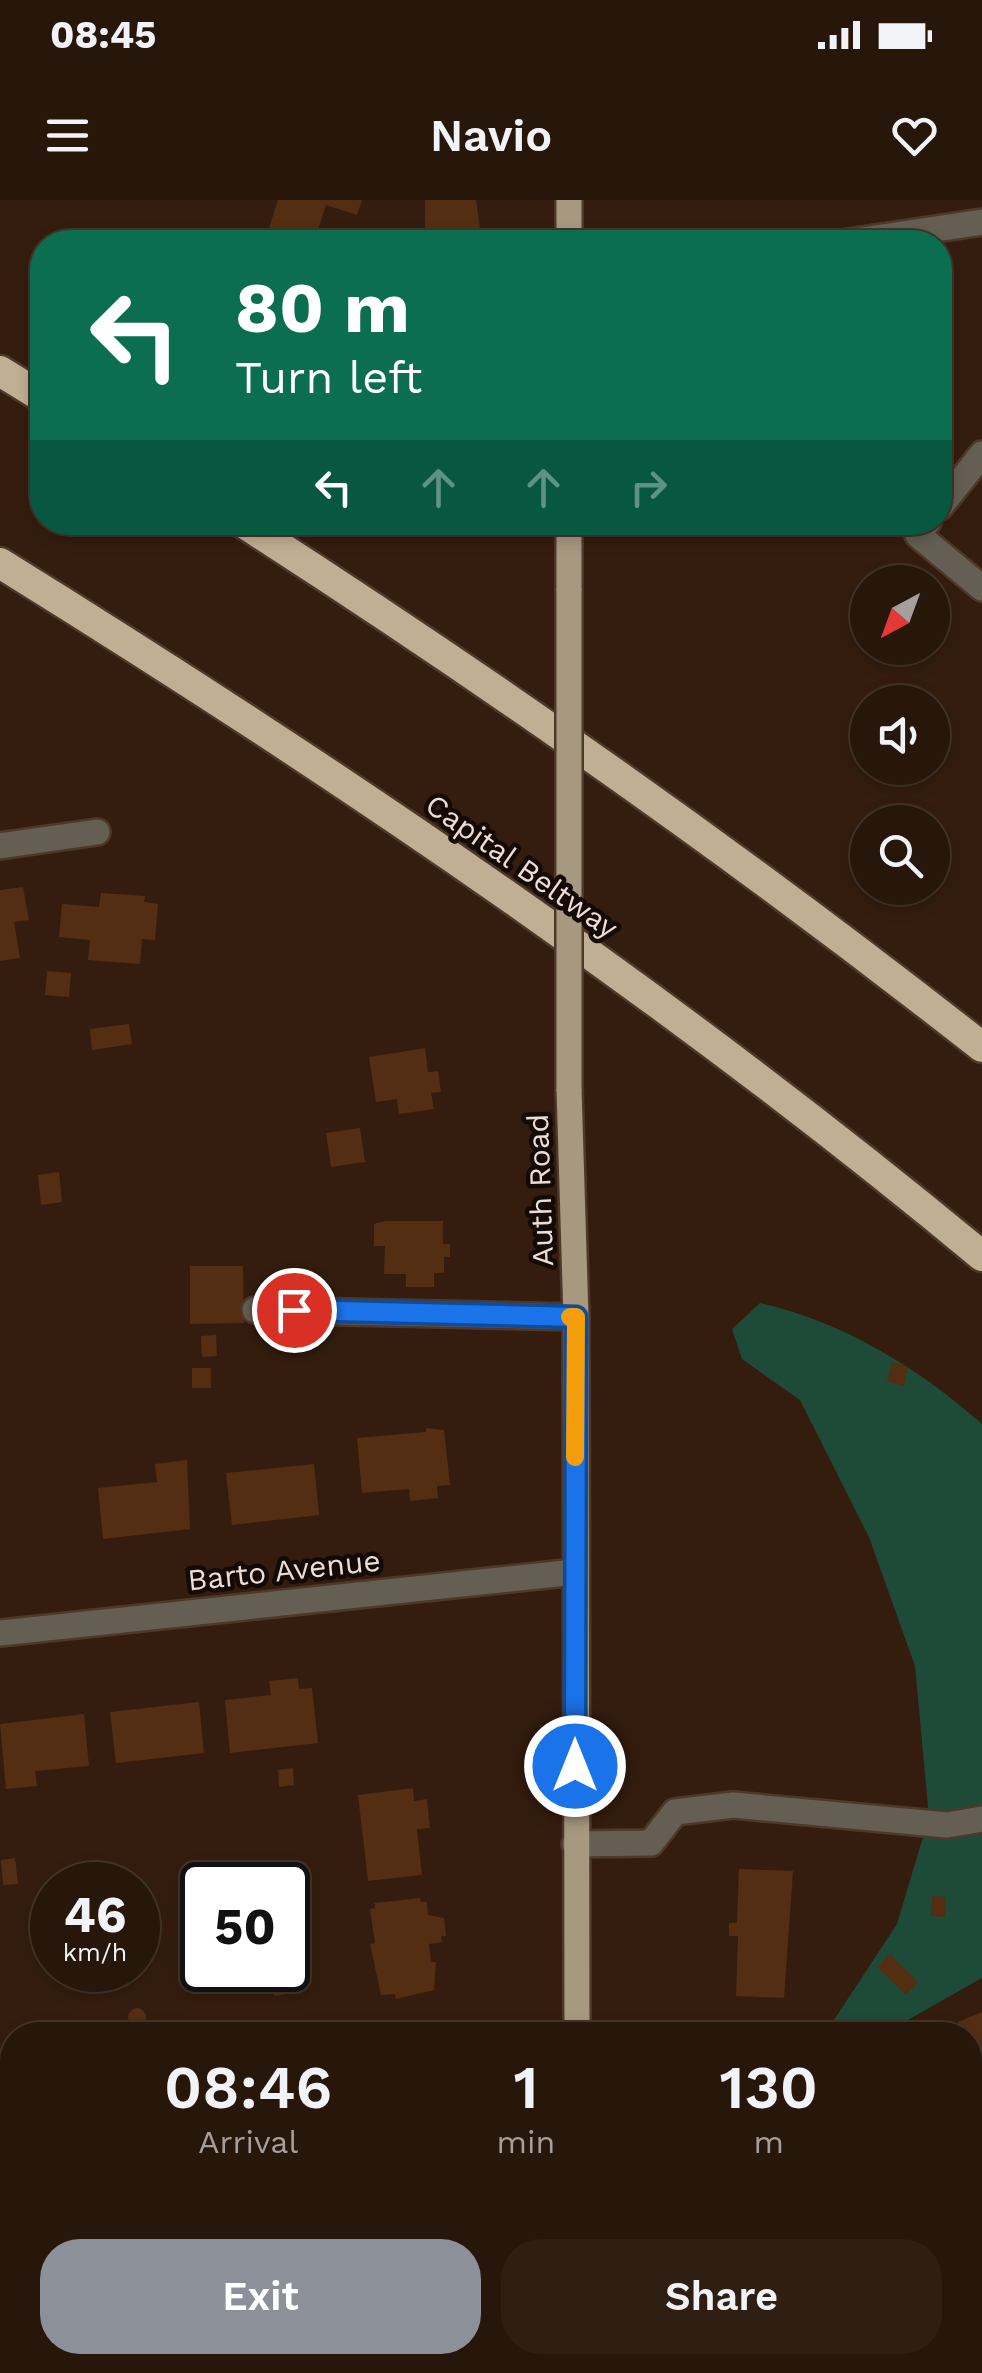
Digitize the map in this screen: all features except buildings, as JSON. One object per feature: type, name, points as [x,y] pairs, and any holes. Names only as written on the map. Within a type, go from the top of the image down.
[{"type":"highway","points":[[0,371],[30,390]]},
{"type":"highway","points":[[262,535],[403,626],[623,779],[836,932],[982,1047]]},
{"type":"highway","name":"Capital Beltway","points":[[0,563],[309,760],[546,923],[982,1256]]},
{"type":"main road","points":[[568,230],[569,200]]},
{"type":"main road","name":"Auth Road","points":[[568,535],[570,1089],[576,1317],[577,2022]]},
{"type":"street","points":[[928,230],[982,222]]},
{"type":"street","points":[[952,492],[982,454]]},
{"type":"street","points":[[919,535],[982,588]]},
{"type":"street","points":[[0,846],[98,832]]},
{"type":"street","points":[[255,1310],[576,1317]]},
{"type":"street","name":"Barto Avenue","points":[[0,1633],[575,1572]]},
{"type":"street","points":[[575,1844],[651,1843],[675,1812],[733,1805],[947,1826],[982,1820]]},
{"type":"green space","points":[[760,1303],[821,1322],[906,1366],[982,1424],[982,1978],[904,2022],[833,2022],[897,1924],[929,1817],[915,1666],[869,1537],[800,1400],[742,1359],[732,1329]]},
{"type":"slow traffic","points":[[570,1317],[576,1317],[575,1457]]},
{"type":"route","points":[[294,1310],[576,1317],[575,1766]]}]
